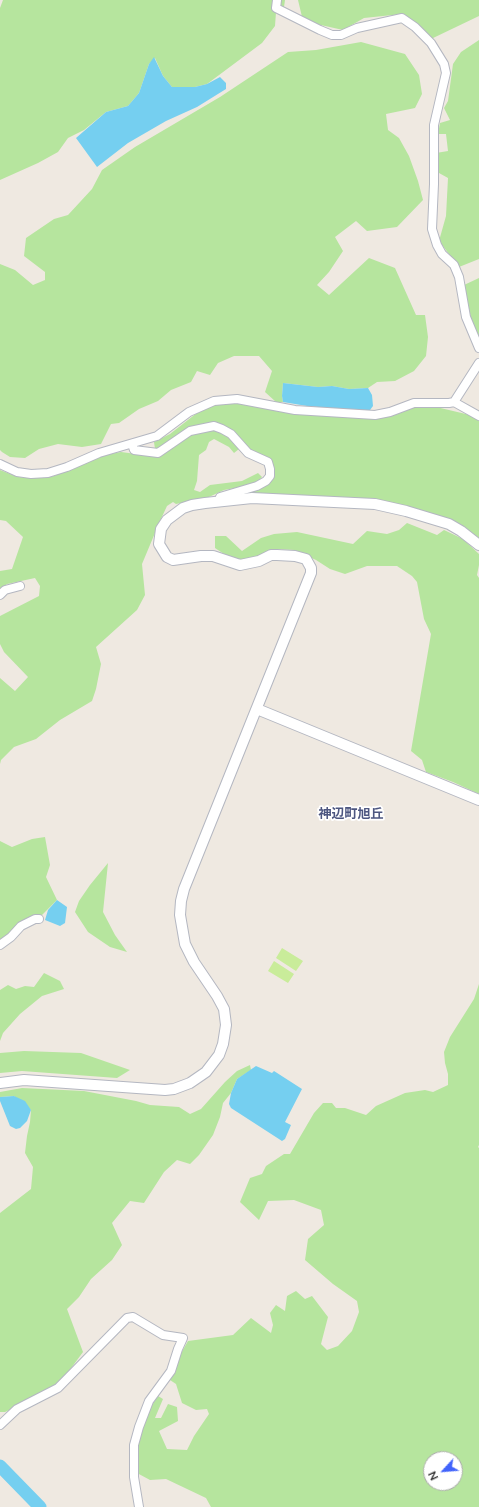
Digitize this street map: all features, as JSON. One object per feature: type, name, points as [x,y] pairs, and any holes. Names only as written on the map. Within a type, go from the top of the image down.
[{"type":"street","points":[[277,0],[276,8],[332,35],[341,35],[357,28],[402,18],[415,27],[431,43],[444,64],[446,73],[434,125],[432,229],[437,245],[442,254],[454,266],[459,277],[466,316],[479,348]]},
{"type":"street","points":[[454,402],[479,363]]},
{"type":"street","points":[[0,464],[17,472],[31,474],[48,473],[67,467],[99,453],[157,436],[189,412],[214,401],[237,399],[296,410],[375,415],[390,412],[414,403],[454,402],[479,416]]},
{"type":"street","points":[[132,444],[134,450],[158,453],[190,431],[214,426],[231,434],[248,453],[268,462],[270,476],[266,481],[257,486],[220,497],[219,502]]},
{"type":"street","points":[[0,1083],[24,1080],[174,1089],[198,1078],[214,1063],[219,1055],[226,1025],[224,1009],[194,962],[185,944],[180,915],[181,901],[189,876],[311,573],[311,568],[306,560],[295,556],[271,555],[259,561],[240,565],[214,556],[201,556],[173,560],[167,557],[159,544],[161,529],[167,520],[183,508],[205,503],[252,498],[376,504],[449,524],[479,545]]},
{"type":"street","points":[[0,595],[5,590],[20,586]]},
{"type":"street","points":[[257,709],[479,800]]},
{"type":"street","points":[[0,945],[12,936],[21,926],[35,918],[39,919]]},
{"type":"street","points":[[0,1425],[17,1409],[58,1388],[127,1318],[133,1317],[163,1335],[183,1338],[171,1371],[149,1401],[134,1445],[134,1477],[139,1507]]},
{"type":"green space","points":[[3,0],[285,0],[284,7],[276,12],[275,26],[262,43],[207,84],[195,87],[172,87],[163,76],[155,58],[149,64],[139,93],[128,106],[106,112],[84,130],[68,138],[58,152],[38,163],[0,180],[0,8]]},
{"type":"green space","points":[[298,0],[479,0],[479,16],[431,39],[416,23],[402,14],[364,18],[343,30],[303,21]]},
{"type":"green space","points":[[479,40],[479,259],[459,267],[439,241],[446,216],[448,178],[439,173],[436,153],[448,151],[446,134],[438,134],[440,123],[450,120],[444,108],[448,101],[453,64],[461,52]]},
{"type":"green space","points":[[361,42],[405,54],[419,75],[422,94],[415,108],[386,114],[388,130],[399,138],[409,156],[423,200],[397,227],[367,231],[356,221],[335,237],[343,251],[329,272],[317,285],[329,295],[369,258],[395,268],[416,315],[425,315],[428,337],[426,356],[414,371],[395,381],[377,382],[368,388],[349,389],[332,386],[318,387],[283,383],[283,402],[276,402],[265,392],[272,371],[259,356],[234,356],[218,363],[210,375],[197,371],[191,382],[171,390],[158,401],[139,409],[119,423],[111,424],[101,444],[82,447],[58,444],[39,449],[25,458],[10,457],[2,452],[0,450],[0,264],[15,270],[33,285],[45,280],[45,272],[24,256],[26,238],[54,219],[68,215],[92,189],[102,170],[135,147],[220,97],[288,52],[316,50]]},
{"type":"green space","points":[[479,278],[479,338],[471,318],[464,285]]},
{"type":"green space","points":[[229,402],[244,403],[289,413],[373,419],[417,407],[432,406],[470,415],[479,420],[479,544],[414,510],[255,496],[252,492],[273,478],[275,473],[272,466],[250,452],[242,442],[208,425],[188,428],[161,448],[155,449],[154,442],[170,434],[202,409],[215,404]]},
{"type":"green space","points":[[207,431],[219,431],[228,437],[239,449],[234,453],[229,447],[214,439],[209,442],[206,450],[199,455],[197,481],[194,490],[200,492],[210,485],[242,481],[258,473],[262,477],[258,482],[246,486],[224,490],[209,497],[176,504],[173,502],[167,506],[142,564],[145,595],[137,610],[96,647],[101,664],[92,701],[60,720],[36,739],[14,747],[1,760],[0,764],[0,678],[15,691],[28,677],[4,652],[0,644],[0,616],[39,596],[40,586],[35,578],[7,584],[0,590],[0,571],[12,569],[23,537],[6,521],[0,520],[0,470],[18,477],[39,478],[54,476],[98,457],[121,452],[158,457],[190,435]]},
{"type":"green space","points":[[407,523],[437,535],[444,530],[463,539],[479,554],[477,575],[479,578],[479,794],[426,772],[422,760],[411,751],[431,634],[424,619],[417,582],[412,576],[397,566],[367,566],[345,574],[330,569],[316,560],[294,550],[276,549],[256,560],[236,562],[215,548],[215,536],[226,536],[242,551],[261,538],[274,534],[297,532],[353,544],[367,531],[387,534],[399,530]]},
{"type":"green space","points":[[45,837],[50,865],[46,877],[57,900],[38,919],[0,941],[0,841],[12,847],[32,839]]},
{"type":"green space","points":[[108,863],[103,912],[115,935],[127,952],[110,947],[88,932],[75,912],[79,901]]},
{"type":"green space","points":[[282,948],[303,961],[296,971],[276,958]]},
{"type":"green space","points":[[274,961],[294,974],[288,983],[268,971]]},
{"type":"green space","points":[[44,973],[60,981],[64,989],[42,996],[20,1014],[3,1033],[0,1041],[0,990],[8,985],[16,989],[25,986],[34,987]]},
{"type":"green space","points":[[479,984],[479,1507],[211,1507],[206,1498],[166,1479],[150,1480],[137,1473],[136,1449],[148,1411],[158,1396],[163,1399],[155,1418],[161,1418],[168,1404],[177,1407],[178,1421],[159,1431],[167,1449],[187,1450],[194,1436],[209,1414],[207,1409],[196,1410],[182,1403],[176,1384],[170,1380],[180,1355],[188,1341],[233,1335],[251,1318],[271,1333],[273,1325],[270,1313],[276,1305],[285,1311],[287,1296],[296,1291],[305,1299],[312,1296],[328,1317],[321,1344],[327,1350],[338,1346],[352,1331],[359,1312],[357,1301],[333,1284],[305,1260],[308,1239],[324,1225],[321,1210],[294,1200],[268,1201],[259,1220],[240,1202],[250,1178],[262,1174],[266,1166],[284,1154],[290,1154],[314,1113],[323,1103],[332,1103],[336,1108],[345,1108],[366,1115],[376,1106],[405,1093],[425,1090],[433,1092],[448,1085],[448,1074],[444,1052],[450,1037],[474,999]]},
{"type":"green space","points":[[24,1051],[81,1053],[130,1070],[117,1078],[22,1071],[0,1073],[0,1053]]},
{"type":"green space","points":[[250,1065],[251,1070],[237,1079],[231,1093],[223,1103],[220,1117],[213,1135],[199,1155],[190,1164],[177,1160],[164,1172],[144,1203],[130,1201],[112,1223],[122,1245],[112,1260],[91,1279],[79,1297],[67,1309],[83,1352],[66,1375],[49,1392],[5,1412],[0,1412],[0,1213],[31,1189],[33,1167],[25,1153],[31,1110],[14,1096],[0,1097],[0,1092],[22,1088],[84,1091],[150,1105],[179,1107],[190,1114],[201,1109],[237,1071]]},
{"type":"water","points":[[154,57],[163,76],[172,87],[195,87],[207,84],[220,77],[226,83],[226,89],[197,107],[166,121],[128,143],[97,167],[76,138],[106,112],[128,106],[139,93],[149,64]]},
{"type":"water","points":[[283,383],[318,387],[332,386],[349,389],[368,388],[372,395],[373,406],[370,410],[353,410],[307,406],[283,402]]},
{"type":"water","points":[[57,900],[67,907],[65,923],[60,926],[45,920],[48,910]]},
{"type":"water","points":[[256,1066],[272,1073],[274,1071],[302,1089],[285,1122],[291,1125],[285,1139],[282,1141],[231,1108],[229,1104],[231,1093],[237,1079]]},
{"type":"water","points":[[14,1096],[25,1101],[31,1110],[27,1121],[20,1128],[16,1129],[10,1126],[0,1101],[0,1097]]},
{"type":"waterway","points":[[0,1466],[40,1507]]},
{"type":"district","name":"神辺町旭丘","points":[[351,814]]}]
